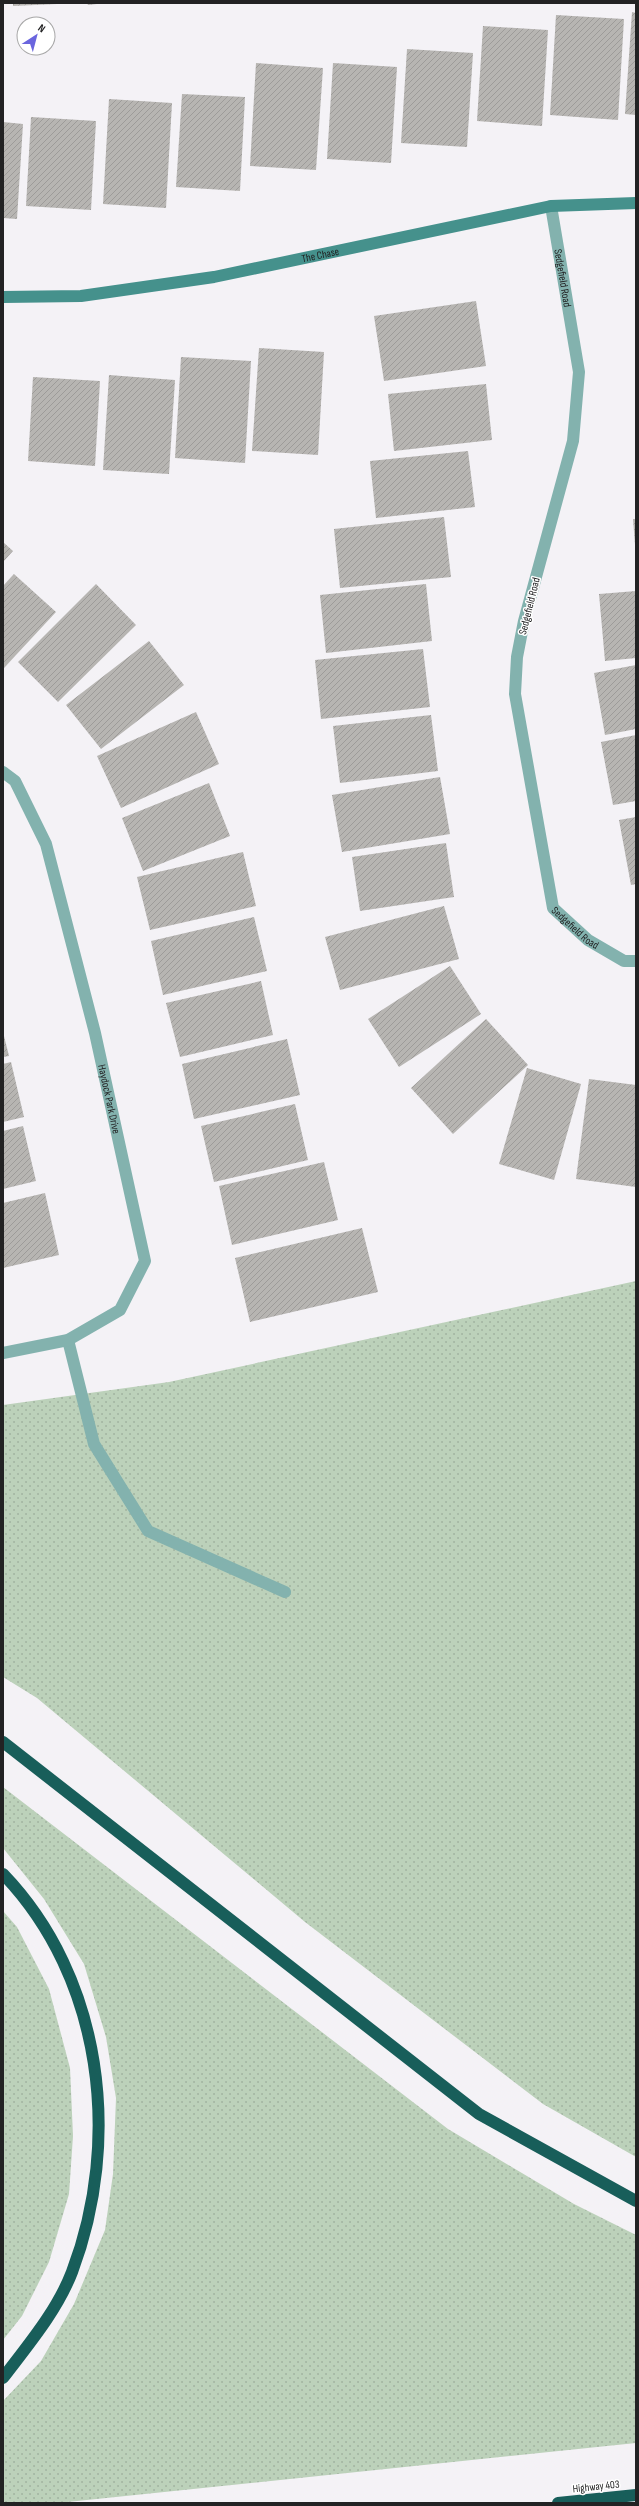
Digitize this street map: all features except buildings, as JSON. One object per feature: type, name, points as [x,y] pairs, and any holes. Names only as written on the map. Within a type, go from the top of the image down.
[{"type":"highway","points":[[3,1742],[479,2114],[636,2201]]},
{"type":"highway","points":[[3,1874],[40,1919],[66,1967],[84,2016],[96,2072],[100,2133],[98,2165],[87,2224],[72,2273],[54,2307],[3,2378]]},
{"type":"highway","name":"Highway 403","points":[[558,2503],[636,2495]]},
{"type":"street","name":"The Chase","points":[[3,297],[81,296],[214,277],[551,206],[636,203]]},
{"type":"street","name":"Sedgefield Road","points":[[551,206],[579,372],[573,441],[524,622],[517,657],[515,694],[553,908],[588,940],[624,962],[636,961]]},
{"type":"street","name":"Haydock Park Drive","points":[[3,772],[15,781],[46,844],[95,1033],[144,1261],[120,1310],[68,1340],[3,1353]]},
{"type":"street","points":[[68,1340],[94,1444],[148,1531],[285,1592]]},
{"type":"green space","points":[[636,1281],[636,2157],[543,2104],[305,1922],[37,1698],[3,1677],[3,1405],[169,1382]]},
{"type":"green space","points":[[3,1787],[448,2129],[574,2204],[636,2235],[636,2443],[58,2503],[3,2503],[3,2401],[41,2361],[74,2304],[105,2230],[113,2174],[116,2098],[106,2037],[84,1964],[44,1899],[3,1848]]},
{"type":"green space","points":[[3,1911],[17,1927],[49,1989],[70,2068],[73,2136],[69,2194],[49,2262],[22,2316],[3,2340]]}]
